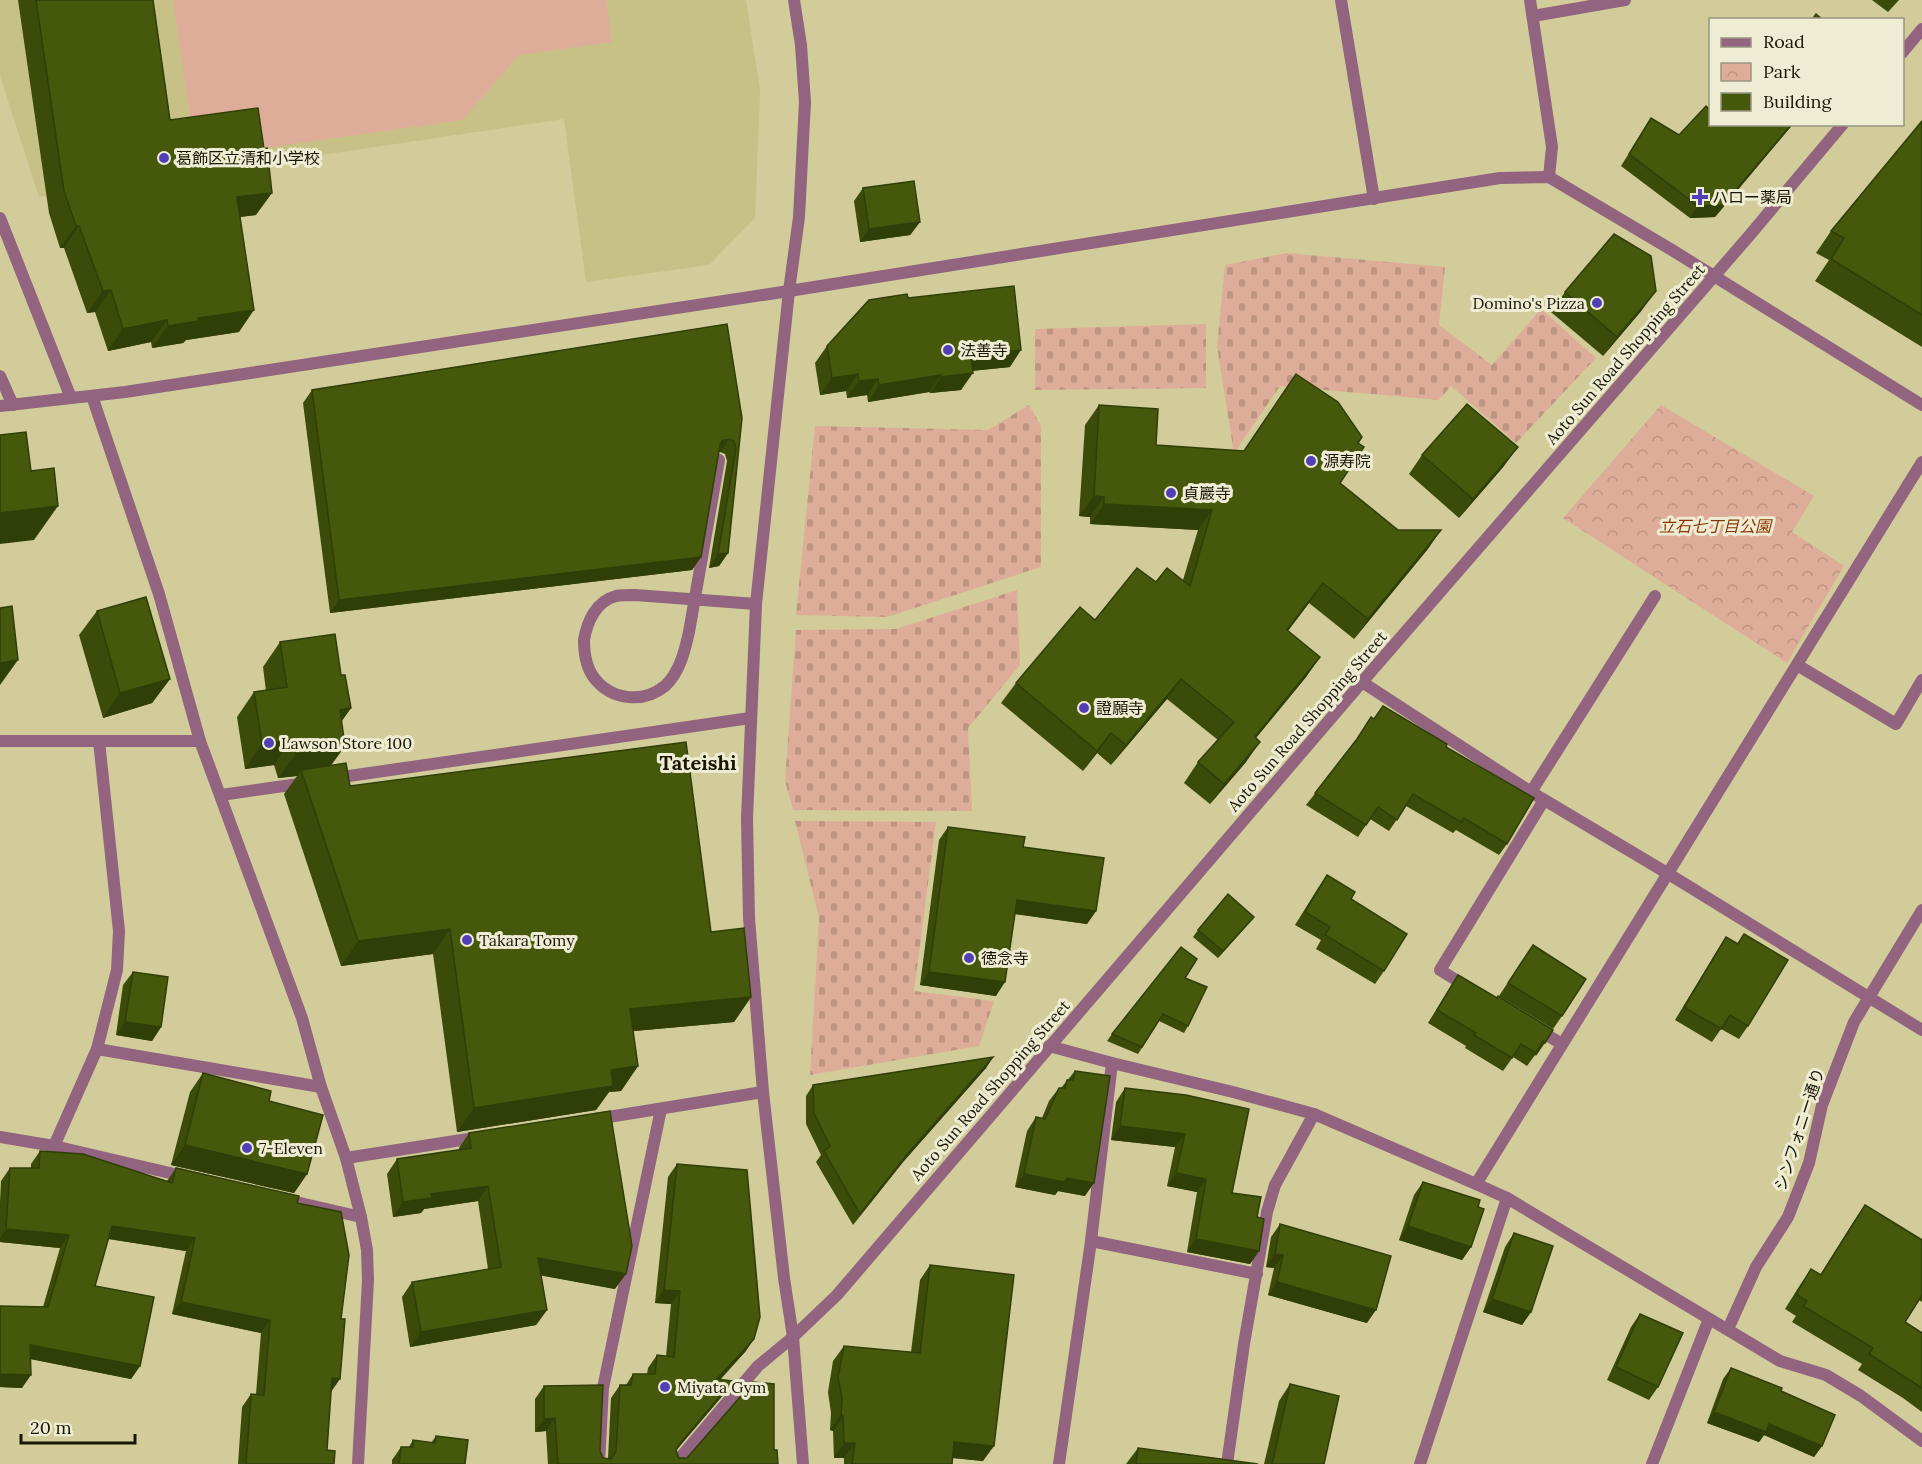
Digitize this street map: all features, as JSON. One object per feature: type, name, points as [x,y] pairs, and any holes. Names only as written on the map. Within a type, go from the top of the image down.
[{"type":"street","points":[[794,0],[801,45],[805,102],[799,217],[756,604],[747,819],[749,918],[763,1092],[784,1278],[793,1336],[803,1464]]},
{"type":"street","points":[[1341,0],[1374,199]]},
{"type":"street","points":[[1530,0],[1552,147],[1549,177]]},
{"type":"street","points":[[1533,16],[1625,0]]},
{"type":"street","points":[[1904,51],[1922,29]]},
{"type":"street","name":"Aoto Sun Road Shopping Street","points":[[675,1464],[758,1366],[837,1295],[1362,682],[1714,276],[1840,126]]},
{"type":"street","points":[[0,406],[92,396],[789,291],[1500,178],[1549,177],[1922,405]]},
{"type":"street","points":[[0,218],[71,398]]},
{"type":"street","points":[[0,376],[13,405]]},
{"type":"street","points":[[92,396],[159,594],[200,741],[302,1018],[321,1087],[346,1158],[361,1217],[367,1250],[368,1280],[358,1464]]},
{"type":"street","points":[[719,460],[689,632],[684,654],[675,674],[666,685],[650,696],[636,698],[621,695],[606,688],[595,679],[588,668],[584,655],[586,627],[594,612],[604,601],[616,596],[635,595],[756,604]]},
{"type":"street","points":[[1476,1184],[1922,462]]},
{"type":"street","points":[[1531,792],[1655,596]]},
{"type":"street","points":[[1797,665],[1896,724],[1922,680]]},
{"type":"street","points":[[1362,682],[1531,792],[1922,1030]]},
{"type":"street","points":[[220,795],[750,718]]},
{"type":"street","points":[[0,741],[200,741]]},
{"type":"street","points":[[54,1146],[97,1049],[117,970],[119,932],[99,741]]},
{"type":"street","points":[[1481,995],[1440,970],[1544,800]]},
{"type":"street","name":"シンフォニー通り","points":[[1728,1329],[1756,1267],[1788,1217],[1809,1164],[1821,1105],[1854,1022],[1922,910]]},
{"type":"street","points":[[1521,1020],[1562,1044]]},
{"type":"street","points":[[1049,1046],[1314,1114],[1507,1198],[1780,1361],[1826,1375],[1861,1396],[1922,1441]]},
{"type":"street","points":[[97,1049],[321,1087]]},
{"type":"street","points":[[1059,1464],[1091,1241],[1113,1063]]},
{"type":"street","points":[[579,1122],[763,1092]]},
{"type":"street","points":[[599,1464],[603,1388],[661,1109]]},
{"type":"street","points":[[1227,1464],[1241,1363],[1267,1212],[1275,1185],[1314,1114]]},
{"type":"street","points":[[346,1158],[497,1135]]},
{"type":"street","points":[[0,1137],[54,1146],[201,1180]]},
{"type":"street","points":[[269,1196],[361,1217]]},
{"type":"street","points":[[1420,1464],[1507,1198]]},
{"type":"street","points":[[1091,1241],[1257,1274]]},
{"type":"street","points":[[1652,1464],[1709,1319]]},
{"type":"shaded area","name":"葛飾区立清和小学校","points":[[0,0],[746,0],[760,90],[755,218],[709,265],[586,282],[564,119],[39,197],[0,76]]},
{"type":"green space","points":[[173,0],[606,0],[612,42],[519,55],[462,120],[258,149],[192,130]]},
{"type":"green space","points":[[1287,253],[1445,267],[1439,325],[1492,365],[1541,309],[1596,358],[1516,443],[1451,386],[1439,400],[1280,386],[1234,453],[1217,347],[1225,265]]},
{"type":"green space","points":[[1206,324],[1206,388],[1035,390],[1035,329]]},
{"type":"green space","points":[[1029,405],[1041,426],[1041,567],[887,617],[796,615],[815,426],[988,430]]},
{"type":"green space","name":"立石七丁目公園","points":[[1661,405],[1814,496],[1792,532],[1844,566],[1787,663],[1563,518]]},
{"type":"green space","points":[[1017,590],[1020,665],[968,728],[972,811],[793,810],[785,781],[796,630],[896,629]]},
{"type":"green space","points":[[795,821],[936,822],[914,991],[994,1001],[979,1046],[810,1075],[819,918]]},
{"type":"building","points":[[36,0],[153,0],[170,120],[258,108],[264,149],[267,148],[272,193],[237,197],[254,310],[198,318],[199,321],[168,326],[167,320],[123,329],[111,290],[103,291],[64,191]]},
{"type":"building","points":[[1706,106],[1709,109],[1709,126],[1790,126],[1723,205],[1698,206],[1629,154],[1651,118],[1679,135]]},
{"type":"building","points":[[1922,121],[1922,315],[1831,259],[1844,238],[1831,231]]},
{"type":"building","points":[[914,181],[920,222],[869,229],[863,188]]},
{"type":"building","points":[[1614,234],[1651,256],[1656,291],[1617,337],[1565,292]]},
{"type":"building","points":[[1014,286],[1021,350],[971,356],[973,373],[941,377],[941,375],[879,385],[878,379],[859,381],[858,374],[832,378],[827,346],[869,300],[907,294],[908,298]]},
{"type":"building","points":[[727,324],[742,418],[728,553],[718,554],[736,448],[734,441],[729,439],[722,441],[720,445],[701,557],[339,600],[312,390]]},
{"type":"building","points":[[1296,374],[1338,402],[1362,437],[1358,443],[1364,447],[1340,483],[1398,530],[1441,530],[1368,619],[1323,583],[1287,630],[1320,657],[1255,737],[1260,742],[1224,784],[1198,762],[1234,722],[1181,679],[1126,745],[1111,733],[1097,751],[1016,683],[1080,607],[1095,620],[1137,568],[1156,582],[1167,568],[1190,586],[1212,510],[1104,504],[1104,497],[1094,496],[1099,405],[1158,409],[1156,445],[1244,451]]},
{"type":"building","points":[[1467,404],[1518,447],[1473,499],[1422,455]]},
{"type":"building","points":[[26,432],[31,471],[54,468],[58,506],[0,513],[0,435]]},
{"type":"building","points":[[146,597],[170,679],[120,693],[97,611]]},
{"type":"building","points":[[12,606],[18,660],[0,663],[0,608]]},
{"type":"building","points":[[335,634],[341,675],[345,675],[351,708],[340,710],[345,746],[296,754],[291,740],[262,744],[254,692],[287,687],[280,642]]},
{"type":"building","points":[[1383,706],[1447,744],[1446,747],[1534,798],[1507,844],[1464,818],[1461,822],[1413,794],[1397,820],[1378,807],[1366,825],[1315,793],[1371,717],[1374,719]]},
{"type":"building","name":"Takara Tomy","points":[[686,742],[711,932],[744,928],[751,997],[630,1009],[638,1066],[611,1070],[613,1086],[474,1108],[450,929],[358,941],[301,770],[346,763],[350,786]]},
{"type":"building","points":[[948,827],[1025,837],[1023,847],[1104,858],[1096,911],[1017,900],[1005,982],[929,972]]},
{"type":"building","points":[[1327,875],[1355,892],[1351,899],[1407,934],[1384,971],[1325,935],[1330,927],[1305,912]]},
{"type":"building","points":[[1228,894],[1254,917],[1223,951],[1198,930]]},
{"type":"building","points":[[1744,934],[1788,960],[1748,1026],[1730,1015],[1721,1029],[1684,1007],[1726,937],[1738,944]]},
{"type":"building","points":[[1533,945],[1586,979],[1562,1016],[1508,983]]},
{"type":"building","points":[[1181,947],[1197,959],[1185,978],[1207,987],[1188,1026],[1163,1014],[1142,1047],[1112,1034]]},
{"type":"building","points":[[133,972],[168,977],[161,1027],[125,1022]]},
{"type":"building","points":[[1458,975],[1497,998],[1498,996],[1553,1030],[1545,1043],[1543,1041],[1536,1053],[1521,1044],[1512,1058],[1437,1010]]},
{"type":"building","points":[[993,1057],[910,1151],[860,1214],[824,1151],[830,1146],[814,1113],[813,1085]]},
{"type":"building","points":[[1075,1071],[1110,1076],[1094,1183],[1067,1178],[1064,1182],[1024,1174],[1036,1117],[1045,1119],[1059,1088],[1065,1088],[1067,1080],[1073,1080]]},
{"type":"building","points":[[203,1073],[271,1091],[269,1101],[323,1115],[307,1174],[185,1145]]},
{"type":"building","points":[[1125,1088],[1186,1095],[1249,1109],[1232,1193],[1261,1197],[1257,1217],[1264,1219],[1259,1251],[1196,1239],[1206,1179],[1176,1173],[1185,1134],[1120,1126]]},
{"type":"building","points":[[610,1111],[632,1246],[626,1274],[538,1258],[547,1310],[421,1332],[412,1282],[501,1267],[488,1186],[431,1194],[432,1198],[403,1202],[397,1159],[471,1148],[469,1133]]},
{"type":"building","points":[[40,1151],[83,1154],[172,1183],[176,1168],[299,1196],[297,1203],[341,1212],[349,1255],[341,1319],[345,1319],[340,1379],[332,1378],[327,1450],[335,1451],[334,1464],[246,1464],[251,1394],[264,1395],[270,1320],[181,1302],[195,1238],[112,1226],[95,1286],[154,1297],[140,1366],[30,1345],[31,1375],[0,1374],[0,1306],[48,1307],[69,1235],[6,1229],[10,1168],[39,1168]]},
{"type":"building","points":[[677,1164],[747,1170],[760,1317],[754,1339],[717,1379],[733,1381],[676,1450],[679,1458],[687,1458],[753,1382],[774,1384],[774,1450],[777,1450],[778,1464],[558,1464],[555,1418],[544,1419],[544,1386],[603,1385],[600,1451],[603,1458],[611,1459],[616,1451],[620,1385],[631,1385],[633,1374],[655,1374],[657,1355],[674,1357],[680,1291],[664,1290]]},
{"type":"building","points":[[1423,1182],[1480,1200],[1478,1207],[1484,1209],[1471,1247],[1408,1226]]},
{"type":"building","points":[[1865,1205],[1922,1240],[1922,1295],[1905,1322],[1922,1333],[1922,1388],[1869,1354],[1873,1348],[1803,1306],[1807,1301],[1796,1294],[1811,1269],[1821,1275]]},
{"type":"building","points":[[1280,1224],[1391,1256],[1376,1310],[1277,1282],[1283,1255],[1275,1254]]},
{"type":"building","points":[[1514,1233],[1553,1246],[1531,1312],[1492,1299]]},
{"type":"building","points":[[930,1265],[1014,1275],[994,1446],[954,1442],[952,1464],[852,1464],[855,1443],[844,1443],[842,1398],[838,1377],[844,1346],[920,1353]]},
{"type":"building","points":[[1640,1314],[1683,1333],[1658,1387],[1616,1367]]},
{"type":"building","points":[[1731,1368],[1782,1388],[1781,1391],[1835,1415],[1822,1446],[1769,1424],[1766,1432],[1714,1412]]},
{"type":"building","points":[[1290,1384],[1339,1396],[1324,1464],[1272,1464]]},
{"type":"building","points":[[436,1436],[468,1440],[465,1464],[399,1464],[401,1447],[413,1447],[413,1440],[435,1443]]},
{"type":"building","points":[[1138,1448],[1258,1464],[1136,1464]]},
{"type":"place","name":"葛飾区立清和小学校","points":[[164,158]]},
{"type":"place","name":"ハロー薬局","points":[[1700,197]]},
{"type":"place","name":"Domino's Pizza","points":[[1597,303]]},
{"type":"place","name":"法善寺","points":[[948,350]]},
{"type":"place","name":"源寿院","points":[[1311,461]]},
{"type":"place","name":"貞巖寺","points":[[1171,493]]},
{"type":"place","name":"證願寺","points":[[1084,708]]},
{"type":"place","name":"Lawson Store 100","points":[[269,743]]},
{"type":"place","name":"Takara Tomy","points":[[467,940]]},
{"type":"place","name":"徳念寺","points":[[969,958]]},
{"type":"place","name":"7-Eleven","points":[[247,1148]]},
{"type":"place","name":"Miyata Gym","points":[[665,1387]]},
{"type":"district","name":"Tateishi","points":[[698,763]]}]
